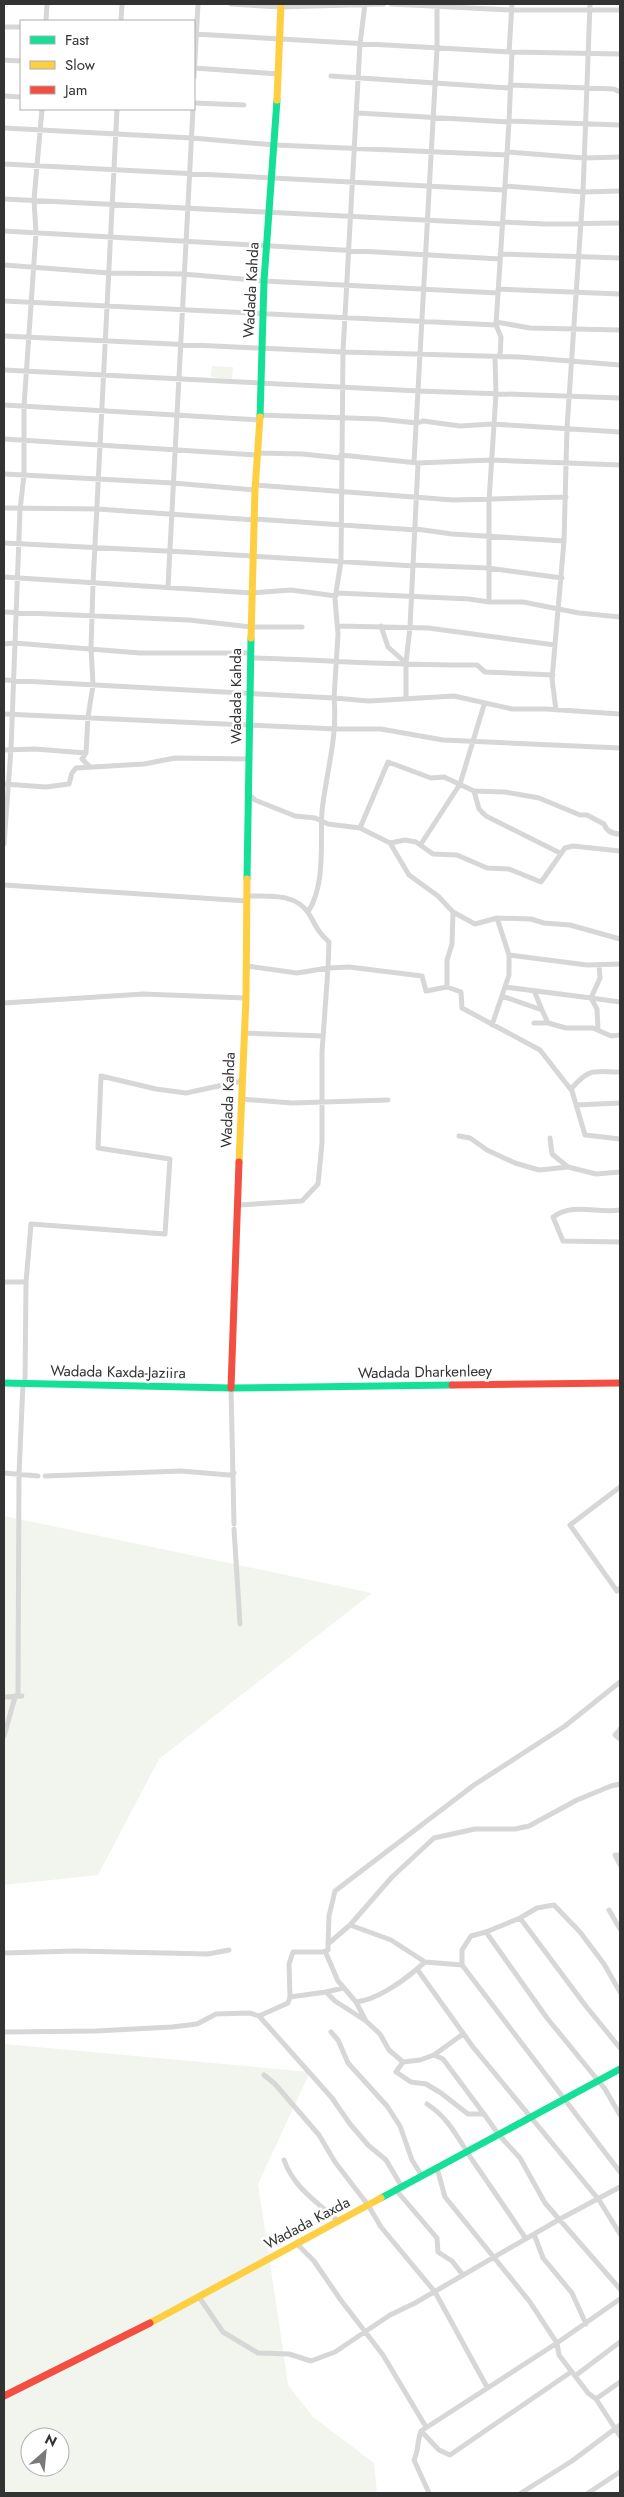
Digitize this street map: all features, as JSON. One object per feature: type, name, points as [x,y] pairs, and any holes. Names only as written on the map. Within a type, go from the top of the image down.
[{"type":"main road","name":"Wadada Kahda","points":[[231,1388],[247,966],[250,656],[255,488],[262,384],[261,347],[264,281],[275,145],[281,5]]},
{"type":"main road","name":"Wadada Kaxda-Jaziira","points":[[4,1383],[231,1388]]},
{"type":"main road","name":"Wadada Dharkenleey","points":[[231,1388],[620,1383]]},
{"type":"main road","name":"Wadada Kaxda","points":[[4,2396],[199,2297],[620,2069]]},
{"type":"street","points":[[46,20],[47,4]]},
{"type":"street","points":[[121,20],[122,4]]},
{"type":"street","points":[[195,26],[198,4]]},
{"type":"street","points":[[231,4],[384,4]]},
{"type":"street","points":[[308,912],[314,904],[318,884],[322,821],[336,729],[334,698],[338,626],[336,595],[341,561],[340,492],[344,388],[343,352],[358,113],[360,44],[365,4]]},
{"type":"street","points":[[391,4],[589,11],[620,10]]},
{"type":"street","points":[[556,710],[553,675],[562,578],[571,362],[583,192],[590,54],[590,4]]},
{"type":"street","points":[[406,699],[406,662],[416,529],[418,354],[424,290],[432,151],[437,49],[437,5]]},
{"type":"street","points":[[489,602],[489,501],[492,424],[496,394],[497,357],[501,337],[496,324],[509,122],[512,7]]},
{"type":"street","points":[[4,27],[20,27]]},
{"type":"street","points":[[195,34],[437,49],[620,54]]},
{"type":"street","points":[[4,60],[20,61]]},
{"type":"street","points":[[195,68],[279,74]]},
{"type":"street","points":[[331,76],[510,86],[614,89],[620,92]]},
{"type":"street","points":[[4,96],[20,97]]},
{"type":"street","points":[[195,103],[244,106]]},
{"type":"street","points":[[4,844],[5,784],[11,749],[16,577],[24,475],[24,406],[28,371],[30,302],[36,233],[34,200],[42,110]]},
{"type":"street","points":[[90,767],[82,759],[86,752],[88,717],[93,685],[91,648],[94,548],[117,110]]},
{"type":"street","points":[[168,587],[172,551],[173,483],[180,379],[181,309],[192,138],[192,110]]},
{"type":"street","points":[[358,113],[509,122],[620,125]]},
{"type":"street","points":[[4,128],[192,138],[275,145],[507,153],[584,158],[620,157]]},
{"type":"street","points":[[4,164],[430,187],[583,192],[620,191]]},
{"type":"street","points":[[4,199],[428,221],[620,223]]},
{"type":"street","points":[[4,232],[110,236],[426,256],[620,258]]},
{"type":"street","points":[[4,265],[34,266],[109,274],[183,274],[264,281],[424,290],[620,294]]},
{"type":"street","points":[[4,301],[421,323],[496,324],[530,328],[620,330]]},
{"type":"street","points":[[4,336],[620,364]]},
{"type":"street","points":[[4,370],[344,388],[620,398]]},
{"type":"street","points":[[4,405],[178,415],[417,423],[423,421],[460,426],[492,424],[620,432]]},
{"type":"street","points":[[4,439],[257,454],[341,456],[416,463],[491,460],[620,464]]},
{"type":"street","points":[[4,474],[489,501],[566,497]]},
{"type":"street","points":[[4,508],[20,510],[96,509],[416,529],[564,541]]},
{"type":"street","points":[[4,543],[488,568],[562,578]]},
{"type":"street","points":[[4,577],[252,593],[291,590],[336,595],[523,602],[620,617]]},
{"type":"street","points":[[4,612],[189,620],[251,627],[302,627]]},
{"type":"street","points":[[338,626],[410,627],[556,645]]},
{"type":"street","points":[[382,626],[388,647],[406,662]]},
{"type":"street","points":[[4,644],[91,648],[140,653],[336,660],[374,664],[406,662],[439,665],[477,665],[485,672],[553,675]]},
{"type":"street","points":[[4,680],[250,692],[369,701],[454,696],[484,705],[512,709],[620,714]]},
{"type":"street","points":[[421,844],[460,784],[484,705]]},
{"type":"street","points":[[4,714],[336,729],[381,729],[443,740],[620,748]]},
{"type":"street","points":[[4,750],[86,752]]},
{"type":"street","points":[[5,784],[59,786],[69,784],[72,773],[76,768],[183,758],[250,760]]},
{"type":"street","points":[[360,828],[388,762],[431,778],[444,777],[474,791],[506,792],[539,798],[580,815],[587,815],[604,824],[606,829],[614,834],[620,834]]},
{"type":"street","points":[[474,791],[479,810],[486,816],[560,853]]},
{"type":"street","points":[[248,793],[255,800],[295,816],[360,828],[390,843],[409,874],[438,896],[452,912],[475,924],[497,918],[531,919],[544,923],[570,925],[620,939]]},
{"type":"street","points":[[390,843],[405,840],[421,844],[423,848],[434,854],[457,855],[487,868],[509,868],[541,882],[565,848],[573,846],[620,851]]},
{"type":"street","points":[[4,885],[248,898],[286,896],[308,912],[318,932],[329,942],[323,1036],[322,1143],[318,1184],[302,1201],[239,1204]]},
{"type":"street","points":[[447,987],[447,960],[452,944],[452,912]]},
{"type":"street","points":[[492,1025],[509,975],[509,955],[497,918]]},
{"type":"street","points":[[509,955],[587,966],[620,964]]},
{"type":"street","points":[[591,998],[600,978],[600,965]]},
{"type":"street","points":[[247,966],[296,973],[349,967],[422,976],[426,991],[447,987],[461,992],[462,1008],[540,1050],[553,1063],[571,1089],[585,1135],[620,1139]]},
{"type":"street","points":[[505,987],[535,993],[620,1002]]},
{"type":"street","points":[[535,993],[548,1023]]},
{"type":"street","points":[[4,1003],[144,994],[246,998]]},
{"type":"street","points":[[502,996],[542,1010]]},
{"type":"street","points":[[591,998],[597,1009],[598,1029]]},
{"type":"street","points":[[534,1023],[548,1023],[566,1028],[598,1029],[611,1036],[620,1034]]},
{"type":"street","points":[[244,1033],[323,1036]]},
{"type":"street","points":[[571,1089],[584,1075],[597,1071],[620,1072]]},
{"type":"street","points":[[4,1736],[15,1697],[18,1693],[19,1474],[24,1383],[26,1282],[31,1224],[165,1234],[170,1159],[98,1148],[101,1076],[156,1089],[186,1093],[242,1081]]},
{"type":"street","points":[[241,1099],[292,1103],[388,1100]]},
{"type":"street","points":[[576,1105],[620,1103]]},
{"type":"street","points":[[459,1136],[470,1138],[487,1150],[500,1154],[515,1163],[539,1170],[568,1167],[596,1174],[620,1172]]},
{"type":"street","points":[[550,1138],[552,1154],[568,1167]]},
{"type":"street","points":[[620,1210],[572,1209],[561,1212],[554,1217],[563,1241],[620,1242]]},
{"type":"street","points":[[4,1282],[26,1282]]},
{"type":"street","points":[[231,1388],[234,1527],[240,1624]]},
{"type":"street","points":[[44,1476],[182,1471],[229,1475],[234,1473]]},
{"type":"street","points":[[4,1473],[38,1476]]},
{"type":"street","points":[[619,1592],[570,1525],[620,1487]]},
{"type":"street","points":[[325,1951],[328,1950],[329,1916],[335,1890],[474,1785],[565,1726],[620,1682]]},
{"type":"street","points":[[4,1698],[22,1696]]},
{"type":"street","points":[[620,1729],[615,1735],[620,1739]]},
{"type":"street","points":[[328,1944],[350,1925],[392,1877],[434,1838],[474,1829],[514,1829],[529,1826],[577,1800],[620,1784]]},
{"type":"street","points":[[620,1855],[614,1855],[620,1865]]},
{"type":"street","points":[[620,1992],[604,1964],[580,1932],[554,1905],[537,1908],[520,1918],[471,1936],[462,1950],[462,1965],[620,2172]]},
{"type":"street","points":[[609,1910],[620,1929]]},
{"type":"street","points":[[520,1918],[585,2005],[620,2048]]},
{"type":"street","points":[[350,1925],[391,1940],[425,1962],[462,1965]]},
{"type":"street","points":[[486,1932],[503,1955],[518,1981],[598,2081],[620,2115]]},
{"type":"street","points":[[4,1953],[75,1951],[208,1954],[229,1950]]},
{"type":"street","points":[[325,1951],[343,1988],[356,2002],[366,2021]]},
{"type":"street","points":[[259,2016],[288,2003],[290,1997],[289,1964],[293,1952],[325,1951]]},
{"type":"street","points":[[356,2002],[372,1997],[397,1985],[425,1962]]},
{"type":"street","points":[[417,1969],[464,2034],[599,2200],[620,2234]]},
{"type":"street","points":[[290,1997],[343,1988]]},
{"type":"street","points":[[326,1992],[335,2001],[366,2021],[380,2034],[389,2050],[404,2062]]},
{"type":"street","points":[[4,2032],[96,2031],[172,2027],[197,2024],[216,2014],[250,2013],[259,2016],[332,2098],[356,2131],[386,2160],[399,2189],[437,2238],[438,2252],[452,2261],[463,2275]]},
{"type":"street","points":[[332,2032],[338,2040],[348,2063],[387,2106],[400,2126],[408,2150],[422,2176]]},
{"type":"street","points":[[464,2034],[434,2054],[420,2060],[404,2062],[396,2072],[411,2082],[426,2084],[468,2114],[484,2114]]},
{"type":"street","points":[[434,2054],[444,2059],[498,2135],[520,2158],[545,2203],[620,2289]]},
{"type":"street","points":[[264,2076],[275,2084],[319,2135],[335,2162],[368,2206],[398,2251],[434,2292],[487,2387]]},
{"type":"street","points":[[427,2104],[440,2113],[452,2126],[467,2152],[526,2239]]},
{"type":"street","points":[[284,2160],[288,2172],[297,2186],[338,2221]]},
{"type":"street","points":[[437,2168],[445,2197],[530,2302],[557,2343],[559,2354],[588,2393],[596,2399],[620,2436]]},
{"type":"street","points":[[199,2297],[222,2332],[258,2353],[290,2354],[311,2361],[334,2352],[367,2332],[390,2315],[620,2187]]},
{"type":"street","points":[[534,2234],[543,2258],[572,2293],[586,2324]]},
{"type":"street","points":[[297,2244],[314,2261],[340,2299],[383,2354],[423,2429],[439,2450],[450,2455],[620,2342]]},
{"type":"street","points":[[430,2493],[414,2460],[418,2451],[418,2439],[423,2429],[586,2324],[620,2299]]},
{"type":"street","points":[[596,2399],[620,2382]]},
{"type":"street","points":[[521,2493],[572,2461],[620,2425]]},
{"type":"street","points":[[588,2493],[620,2472]]},
{"type":"shaded area","points":[[212,366],[233,367],[232,379],[211,377]]},
{"type":"shaded area","points":[[4,1516],[372,1593],[159,1759],[98,1875],[4,1885]]},
{"type":"shaded area","points":[[4,2044],[310,2072],[258,2184],[288,2385],[313,2417],[374,2463],[377,2493],[4,2493]]},
{"type":"traffic: fast","points":[[260,417],[264,281],[277,100]]},
{"type":"traffic: fast","points":[[247,879],[251,638]]},
{"type":"traffic: fast","points":[[4,1383],[231,1388],[452,1385]]},
{"type":"traffic: fast","points":[[381,2198],[620,2069]]},
{"type":"traffic: slow","points":[[277,100],[281,4]]},
{"type":"traffic: slow","points":[[251,638],[255,490],[260,417]]},
{"type":"traffic: slow","points":[[239,1162],[246,998],[247,879]]},
{"type":"traffic: slow","points":[[150,2323],[381,2198]]},
{"type":"traffic: jam","points":[[231,1388],[239,1162]]},
{"type":"traffic: jam","points":[[452,1385],[620,1383]]},
{"type":"traffic: jam","points":[[4,2396],[150,2323]]}]
